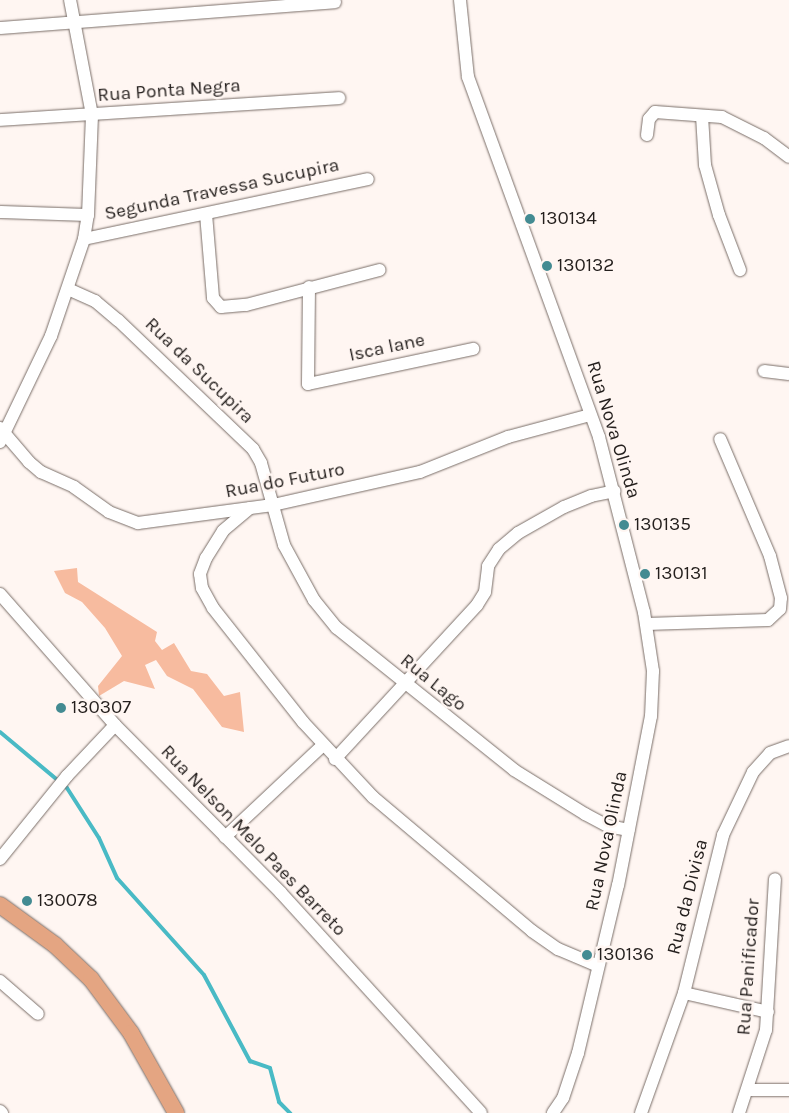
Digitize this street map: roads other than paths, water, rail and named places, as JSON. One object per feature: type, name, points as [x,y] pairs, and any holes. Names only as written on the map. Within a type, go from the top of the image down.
[{"type":"main road","points":[[0,905],[55,945],[92,979],[130,1033],[176,1113]]},
{"type":"street","points":[[2,435],[68,289],[84,239],[88,215],[92,116],[77,23],[70,0]]},
{"type":"street","name":"Rua Nova Olinda","points":[[460,0],[463,56],[477,106],[536,259],[614,491],[647,624],[654,688],[630,830],[598,966],[570,1079],[553,1113]]},
{"type":"street","points":[[0,28],[335,2]]},
{"type":"street","name":"Rua Ponta Negra","points":[[0,120],[92,116],[339,98]]},
{"type":"street","points":[[647,135],[648,119],[655,112],[731,120],[764,138],[789,157]]},
{"type":"street","points":[[702,116],[705,165],[719,214],[740,270]]},
{"type":"street","name":"Segunda Travessa Sucupira","points":[[84,239],[368,179]]},
{"type":"street","points":[[0,212],[88,215]]},
{"type":"street","points":[[206,214],[210,279],[216,304],[229,308],[379,270]]},
{"type":"street","name":"Isca lane","points":[[309,287],[308,384],[473,349]]},
{"type":"street","name":"Rua da Sucupira","points":[[68,289],[95,301],[118,320],[240,435],[261,462],[273,505]]},
{"type":"street","points":[[764,371],[789,374]]},
{"type":"street","name":"Rua do Futuro","points":[[2,435],[41,472],[74,487],[123,519],[138,523],[160,522],[273,505],[420,472],[524,431],[590,415]]},
{"type":"street","points":[[647,624],[768,620],[780,609],[781,598],[770,556],[720,439]]},
{"type":"street","points":[[335,759],[407,684],[483,598],[488,566],[499,549],[518,534],[564,507],[591,496],[614,491]]},
{"type":"street","name":"Rua Lago","points":[[273,505],[284,545],[314,600],[337,628],[545,792],[608,826],[630,830]]},
{"type":"street","points":[[250,508],[223,531],[206,558],[200,574],[202,588],[212,608],[323,745],[372,797],[532,930],[558,949],[598,966]]},
{"type":"street","name":"Rua Nelson Melo Paes Barreto","points":[[0,594],[114,725],[288,901],[481,1113]]},
{"type":"street","points":[[0,859],[67,776],[114,725]]},
{"type":"street","points":[[225,836],[323,745]]},
{"type":"street","name":"Rua da Divisa","points":[[641,1113],[684,993],[714,861],[733,812],[760,762],[778,748],[789,746]]},
{"type":"street","name":"Rua Panificador","points":[[739,1113],[760,1055],[768,1012],[774,879]]},
{"type":"street","points":[[0,981],[38,1014]]},
{"type":"street","points":[[684,993],[768,1012]]},
{"type":"street","points":[[747,1090],[789,1090]]},
{"type":"waterway","points":[[0,732],[67,788],[99,838],[117,878],[204,975],[250,1061],[270,1068],[279,1102],[290,1113]]},
{"type":"place","name":"130134","points":[[530,219]]},
{"type":"place","name":"130132","points":[[547,266]]},
{"type":"place","name":"130135","points":[[624,525]]},
{"type":"place","name":"130131","points":[[645,574]]},
{"type":"place","name":"130307","points":[[61,708]]},
{"type":"place","name":"130078","points":[[27,901]]},
{"type":"place","name":"130136","points":[[587,955]]}]
